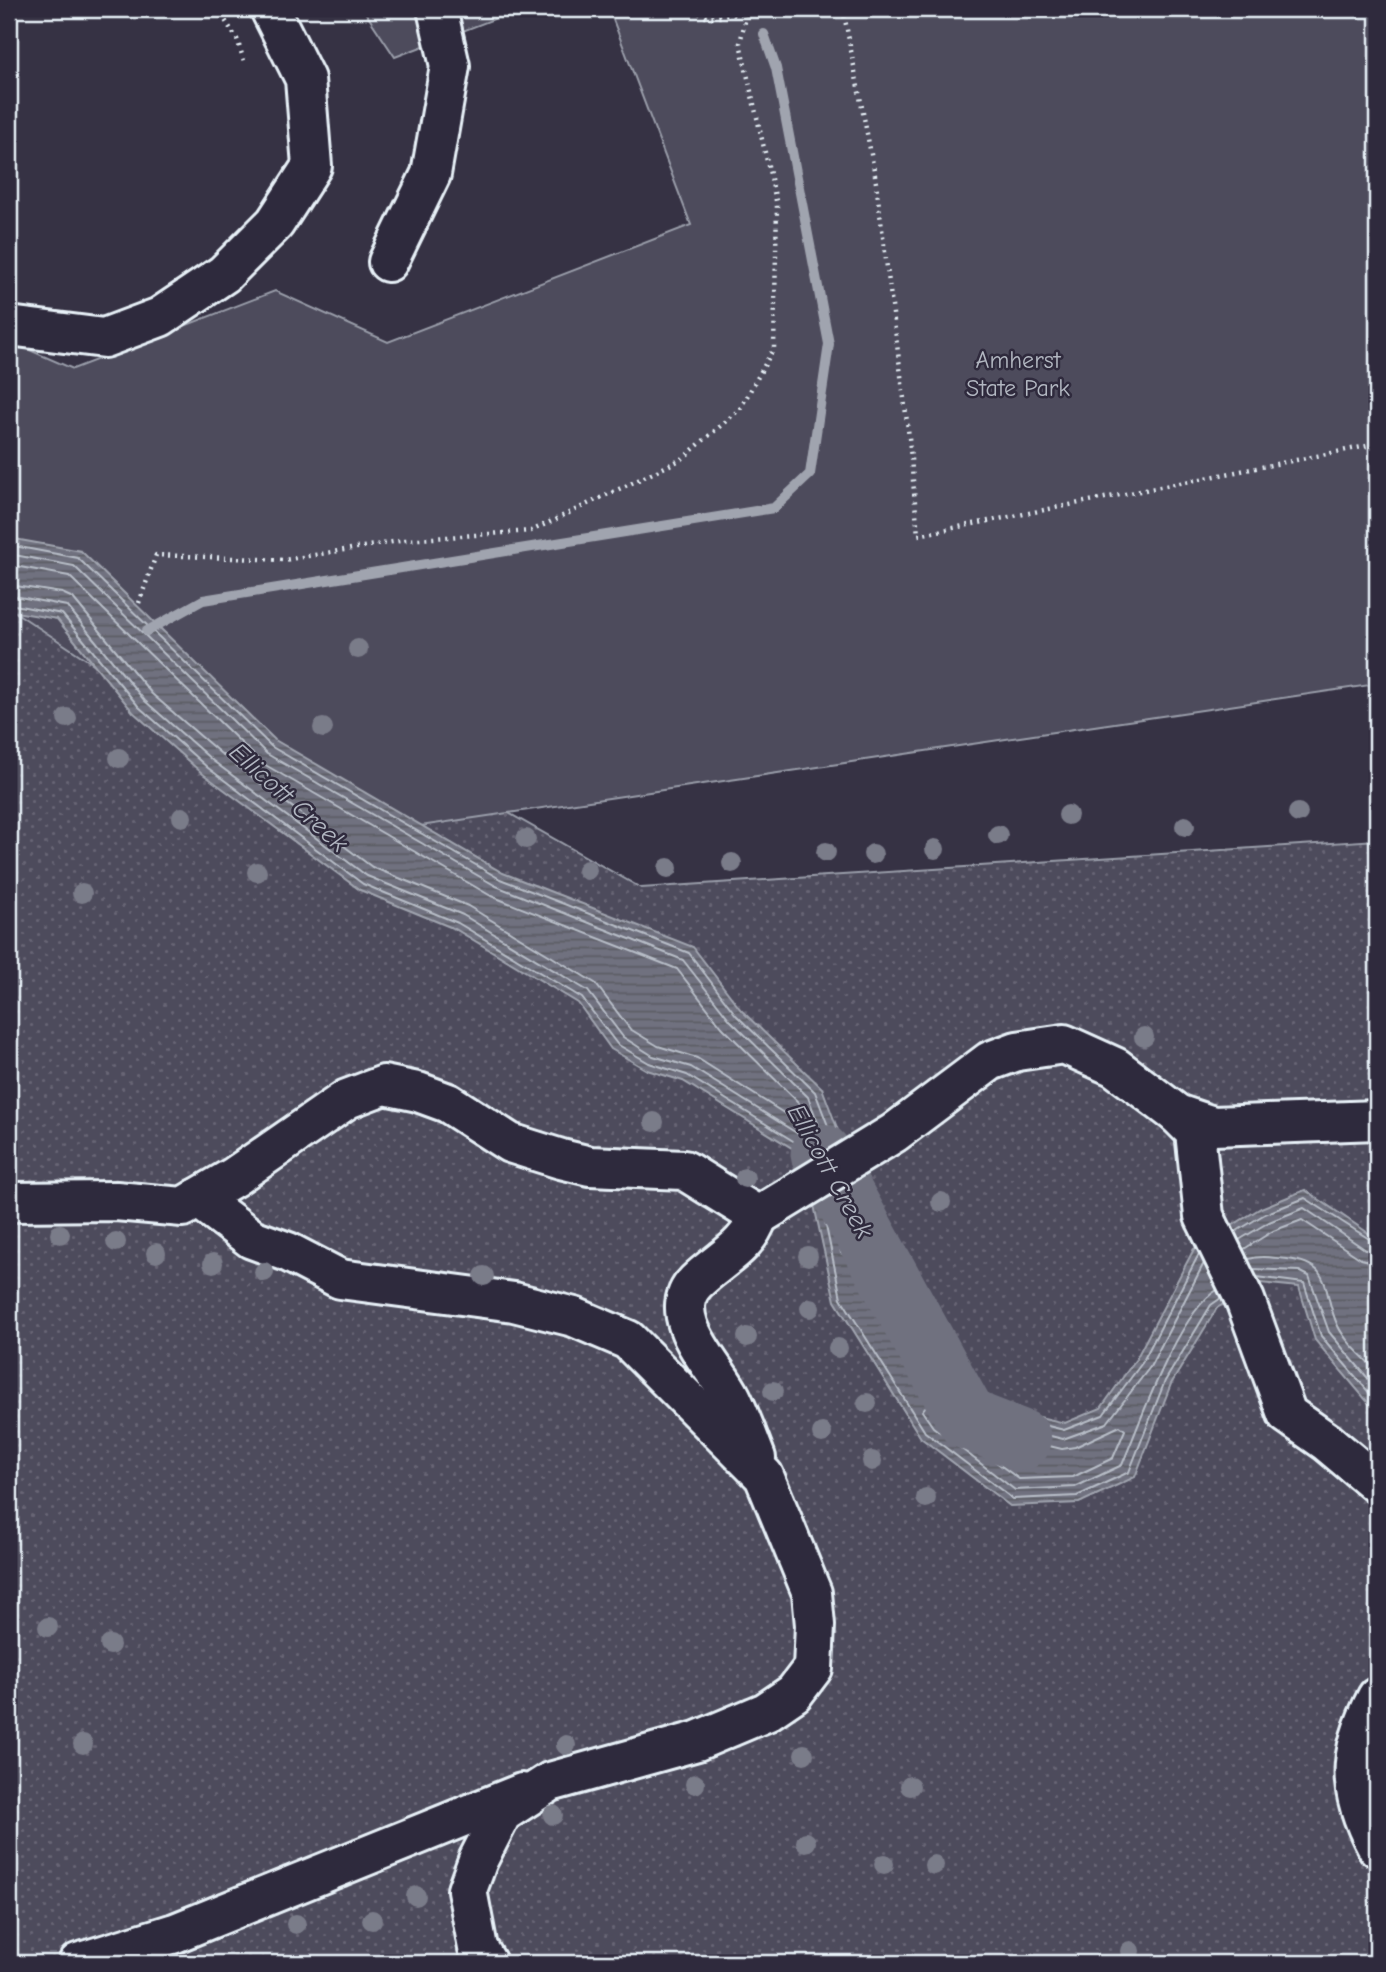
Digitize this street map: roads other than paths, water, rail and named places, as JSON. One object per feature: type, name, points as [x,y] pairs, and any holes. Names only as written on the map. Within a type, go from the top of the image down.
[{"type":"lane","points":[[9,326],[104,338],[160,317],[224,274],[275,223],[312,166],[305,79],[270,9]]},
{"type":"lane","points":[[388,262],[431,174],[450,65],[437,9]]},
{"type":"lane","points":[[78,1963],[175,1933],[550,1782],[697,1741],[766,1712],[794,1693],[813,1668],[815,1625],[812,1593],[730,1395],[695,1344],[685,1305],[694,1284],[738,1249],[771,1208],[894,1133],[990,1061],[1017,1051],[1064,1044],[1115,1067],[1177,1114],[1195,1132],[1204,1216],[1245,1300],[1287,1414],[1327,1442],[1377,1484]]},
{"type":"lane","points":[[9,1202],[116,1201],[183,1207],[234,1177],[347,1099],[384,1085],[418,1091],[448,1104],[510,1143],[590,1166],[684,1170],[771,1208]]},
{"type":"lane","points":[[1177,1114],[1213,1126],[1377,1120]]},
{"type":"lane","points":[[198,1198],[252,1239],[288,1252],[340,1279],[514,1302],[574,1317],[628,1340],[764,1476]]},
{"type":"lane","points":[[1377,1697],[1369,1713],[1352,1771],[1360,1815],[1377,1847]]},
{"type":"lane","points":[[487,1963],[478,1948],[467,1890],[478,1860],[502,1813],[550,1782]]},
{"type":"water","points":[[9,538],[81,551],[275,740],[503,873],[693,947],[741,1010],[822,1088],[859,1186],[865,1277],[934,1392],[1065,1423],[1101,1408],[1136,1359],[1194,1249],[1261,1208],[1305,1190],[1377,1239],[1377,1413],[1315,1340],[1299,1287],[1260,1283],[1217,1308],[1171,1384],[1135,1477],[1079,1503],[1010,1506],[921,1438],[835,1301],[803,1155],[683,1081],[647,1070],[611,1049],[578,1003],[455,929],[360,890],[203,774],[133,712],[57,619],[9,611]]},
{"type":"waterway","points":[[147,631],[203,600],[774,508],[810,474],[829,344],[776,68],[764,34]]},
{"type":"waterway","name":"Ellicott Creek","points":[[821,1154],[967,1419],[1021,1440]]},
{"type":"park label","name":"Amherst State Park","points":[[1018,374]]}]
